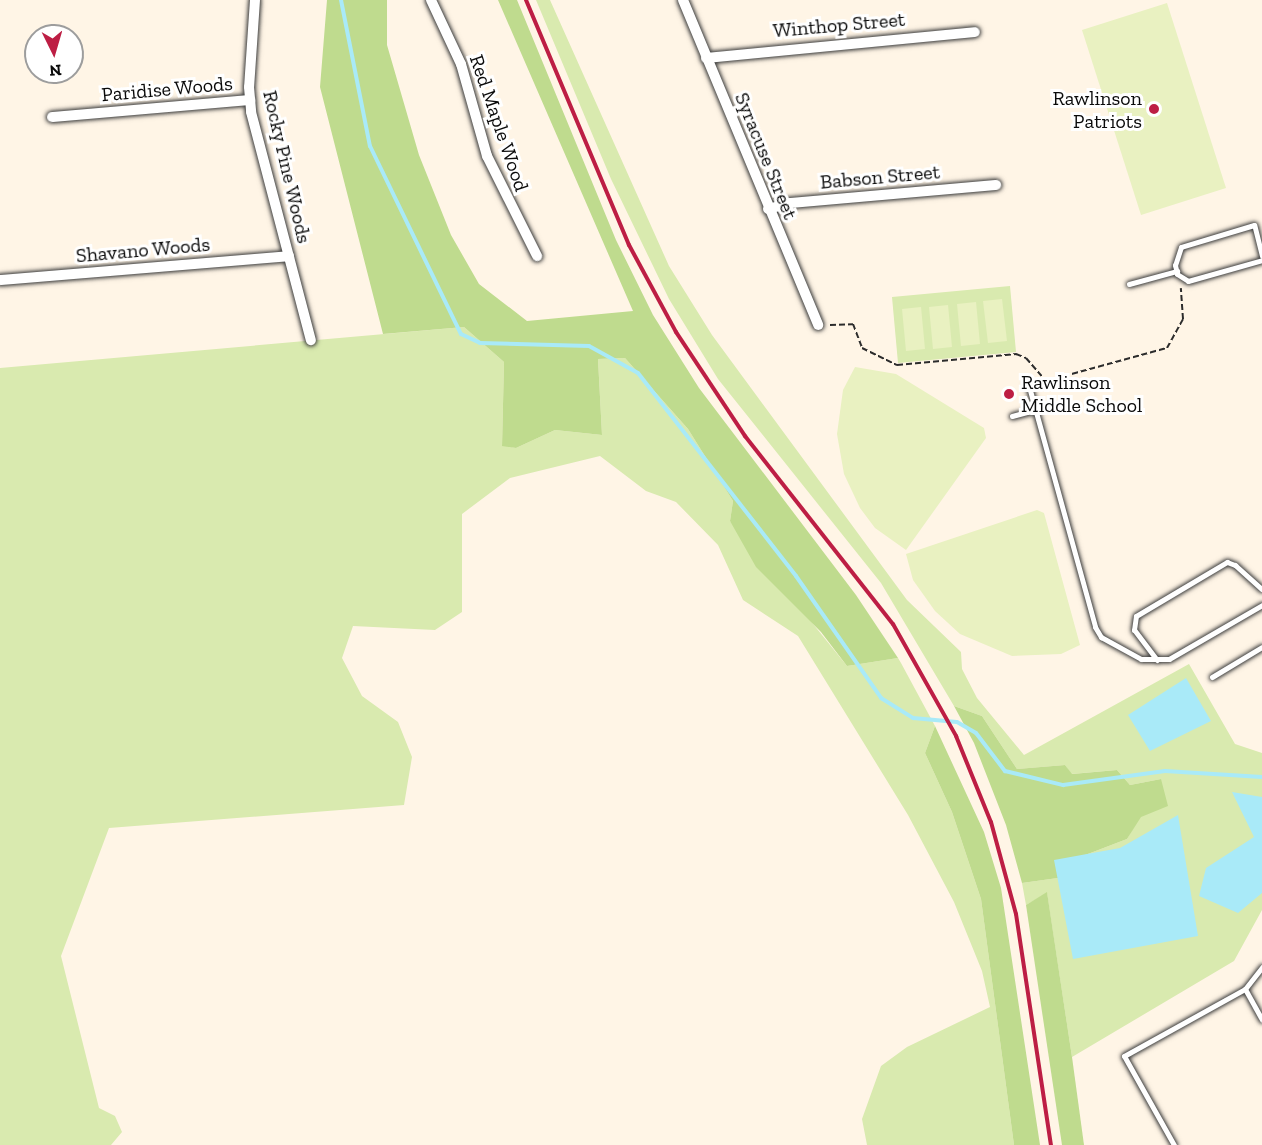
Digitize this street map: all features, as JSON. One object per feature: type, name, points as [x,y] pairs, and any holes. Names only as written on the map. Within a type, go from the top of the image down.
[{"type":"street","name":"Rocky Pine Woods","points":[[255,0],[250,100],[311,340]]},
{"type":"street","name":"Red Maple Wood","points":[[431,0],[461,64],[488,156],[537,256]]},
{"type":"street","name":"Syracuse Street","points":[[683,0],[818,325]]},
{"type":"street","name":"Winthop Street","points":[[706,57],[975,32]]},
{"type":"street","name":"Paridise Woods","points":[[51,117],[250,100]]},
{"type":"street","name":"Babson Street","points":[[768,209],[790,203],[996,185]]},
{"type":"street","name":"Shavano Woods","points":[[0,280],[289,256]]},
{"type":"lane","points":[[1254,225],[1262,258],[1188,280],[1182,279],[1176,271],[1181,247],[1254,225]]},
{"type":"lane","points":[[1129,284],[1176,271]]},
{"type":"lane","points":[[1028,383],[1095,627],[1101,637],[1131,653],[1157,660],[1168,659],[1262,605]]},
{"type":"lane","points":[[1012,416],[1035,410]]},
{"type":"lane","points":[[1157,660],[1134,630],[1136,616],[1227,562],[1235,565],[1262,589]]},
{"type":"lane","points":[[1212,676],[1262,647]]},
{"type":"lane","points":[[1174,1145],[1124,1056],[1245,989],[1262,967]]},
{"type":"lane","points":[[1245,989],[1262,1020]]},
{"type":"path","points":[[818,325],[853,324],[862,348],[897,365],[1016,354],[1026,358],[1046,381],[1167,348],[1183,319],[1182,279]]},
{"type":"green space","points":[[327,0],[387,0],[387,45],[419,155],[451,235],[479,284],[527,321],[633,311],[498,0],[517,0],[616,240],[653,315],[699,388],[856,595],[898,658],[847,666],[821,632],[756,567],[730,521],[733,501],[688,429],[625,358],[598,359],[602,435],[555,430],[516,448],[502,446],[504,362],[464,327],[383,334],[320,87]]},
{"type":"green space","points":[[536,0],[550,0],[669,266],[712,335],[907,600],[961,652],[962,669],[977,698],[1024,755],[1189,664],[1235,744],[1262,753],[1262,910],[1234,961],[1072,1057],[1047,893],[1026,905],[1022,883],[1065,877],[1067,862],[1127,839],[1161,779],[1130,785],[1117,770],[1071,774],[1065,765],[1017,769],[982,716],[954,706],[881,583],[718,379],[669,299],[611,179]]},
{"type":"green space","name":"Rawlinson Patriots","points":[[1167,3],[1226,188],[1141,215],[1082,30]]},
{"type":"green space","points":[[1010,286],[1016,352],[898,363],[892,297]]},
{"type":"green space","points":[[1002,299],[1007,341],[988,343],[983,301]]},
{"type":"green space","points":[[976,302],[980,344],[961,346],[957,304]]},
{"type":"green space","points":[[948,305],[952,347],[933,349],[929,307]]},
{"type":"green space","points":[[921,307],[925,349],[906,351],[902,309]]},
{"type":"green space","points":[[464,327],[504,362],[502,445],[516,448],[555,430],[602,435],[598,359],[625,358],[688,429],[733,501],[730,521],[847,666],[898,658],[935,726],[925,753],[952,812],[981,899],[1014,1145],[867,1145],[862,1119],[881,1066],[907,1047],[990,1007],[982,971],[954,902],[908,815],[798,636],[743,600],[718,545],[676,502],[646,491],[600,456],[510,478],[462,514],[462,612],[435,630],[353,626],[342,658],[362,696],[398,722],[412,757],[404,805],[109,828],[61,956],[99,1108],[115,1116],[122,1132],[111,1145],[0,1145],[0,368]]},
{"type":"green space","points":[[855,367],[896,374],[984,428],[986,438],[906,550],[875,528],[860,508],[844,474],[837,434],[843,390]]},
{"type":"green space","points":[[1037,510],[1044,513],[1080,645],[1061,654],[1012,656],[960,634],[935,611],[913,580],[906,554]]},
{"type":"green space","points":[[954,706],[982,716],[1017,769],[1065,765],[1072,774],[1117,770],[1130,785],[1161,779],[1168,806],[1141,817],[1127,839],[1067,862],[1065,877],[1022,883],[1006,825],[974,743]]},
{"type":"green space","points":[[935,726],[984,832],[1001,888],[1040,1145],[1014,1145],[981,899],[952,812],[925,753]]},
{"type":"green space","points":[[1047,892],[1084,1145],[1062,1145],[1026,905]]},
{"type":"water","points":[[1186,678],[1211,721],[1150,751],[1128,715]]},
{"type":"water","points":[[1232,792],[1262,797],[1262,893],[1238,913],[1199,896],[1206,868],[1254,837]]},
{"type":"water","points":[[1178,815],[1198,936],[1073,959],[1054,860],[1120,848]]},
{"type":"waterway","points":[[341,0],[370,146],[461,334],[480,343],[589,346],[638,373],[796,576],[881,698],[913,718],[957,722],[976,733],[1005,771],[1063,785],[1165,771],[1262,777]]},
{"type":"railway","points":[[526,0],[629,245],[676,332],[745,436],[893,624],[956,736],[991,822],[1016,914],[1051,1145]]},
{"type":"place","name":"Rawlinson Patriots","points":[[1154,109]]},
{"type":"place","name":"Rawlinson Middle School","points":[[1009,394]]}]
